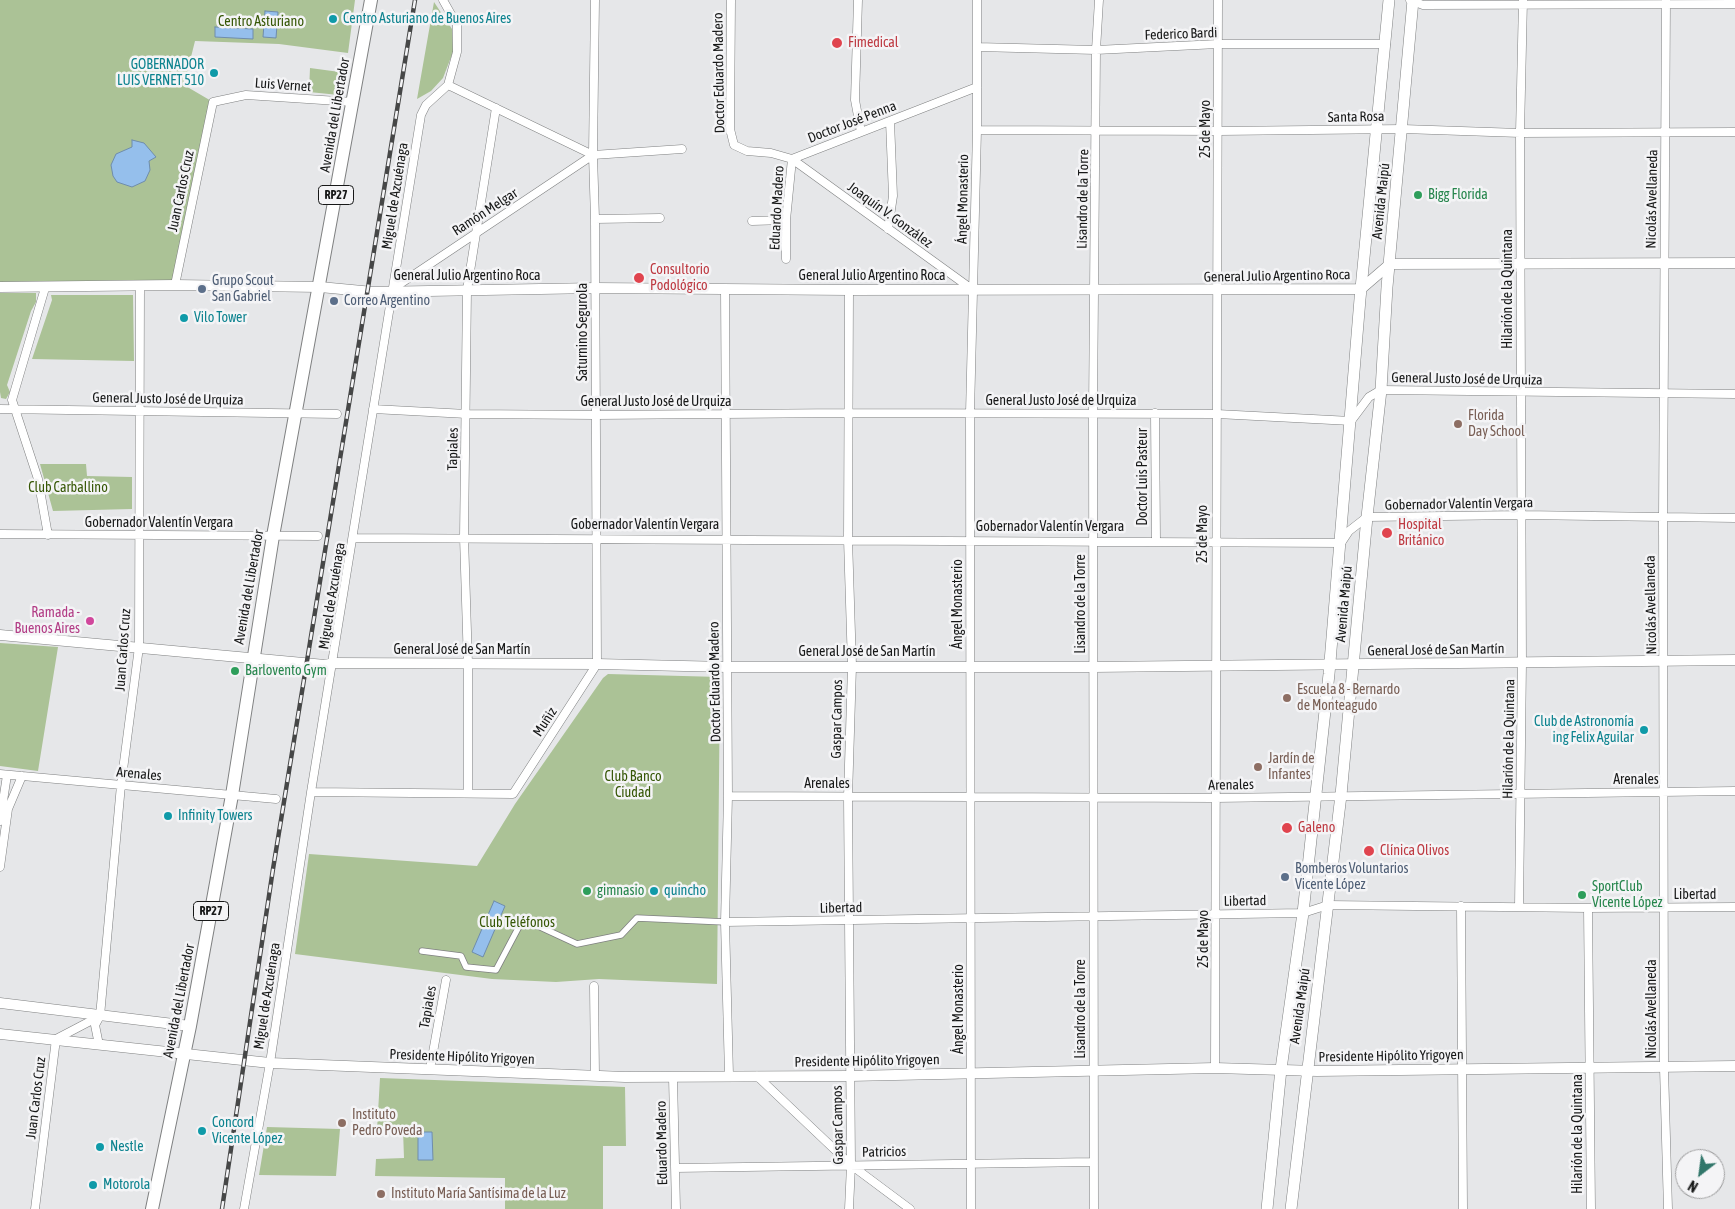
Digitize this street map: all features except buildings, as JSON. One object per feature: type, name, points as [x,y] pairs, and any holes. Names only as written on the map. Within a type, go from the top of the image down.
[{"type":"main road","name":"Avenida del Libertador","points":[[152,1209],[190,1026],[232,795],[273,536],[320,288],[371,0]]},
{"type":"main road","name":"Avenida Maipú","points":[[1267,1209],[1281,1069],[1303,912],[1316,795],[1341,543],[1362,289],[1390,0]]},
{"type":"main road","name":"Avenida Maipú","points":[[1291,1209],[1341,796],[1381,390],[1412,0]]},
{"type":"street","name":"Miguel de Azcuénaga","points":[[244,1209],[270,1062],[311,792],[354,538],[391,290],[421,115],[426,105],[448,85],[456,60],[459,37],[457,25],[444,0]]},
{"type":"street","name":"Saturnino Segurola","points":[[595,0],[593,155],[596,288],[597,664]]},
{"type":"street","name":"Doctor Eduardo Madero","points":[[731,0],[730,129],[734,145],[747,152],[771,152],[792,159]]},
{"type":"street","points":[[858,0],[855,100],[861,132]]},
{"type":"street","name":"Ángel Monasterio","points":[[972,1209],[970,413],[977,130],[977,0]]},
{"type":"street","name":"Lisandro de la Torre","points":[[1094,1209],[1093,413],[1097,131],[1096,50],[1099,0]]},
{"type":"street","name":"25 de Mayo","points":[[1215,1068],[1218,0]]},
{"type":"street","points":[[1412,0],[1423,4],[1522,2],[1735,4]]},
{"type":"street","name":"Hilarión de la Quintana","points":[[1519,907],[1522,662],[1520,133],[1522,2]]},
{"type":"street","name":"Nicolás Avellaneda","points":[[1666,3],[1663,518],[1664,1068],[1668,1209]]},
{"type":"street","name":"Federico Bardi","points":[[976,47],[1096,50],[1218,44],[1386,44]]},
{"type":"street","points":[[448,85],[593,155],[682,149]]},
{"type":"street","name":"Doctor José Penna","points":[[792,159],[977,88]]},
{"type":"street","name":"Luis Vernet","points":[[213,102],[246,95],[353,102]]},
{"type":"street","name":"Juan Carlos Cruz","points":[[175,285],[213,102]]},
{"type":"street","name":"Tapiales","points":[[468,793],[468,664],[464,537],[468,290],[496,108]]},
{"type":"street","points":[[888,229],[893,196],[890,121]]},
{"type":"street","name":"Santa Rosa","points":[[977,130],[1219,131],[1403,129],[1520,133],[1735,132]]},
{"type":"street","name":"Ramón Melgar","points":[[391,290],[593,155]]},
{"type":"street","name":"Joaquín V. González","points":[[792,159],[973,290]]},
{"type":"street","name":"Eduardo Madero","points":[[786,259],[786,220],[792,159]]},
{"type":"street","points":[[595,219],[660,218]]},
{"type":"street","points":[[752,221],[786,220]]},
{"type":"street","points":[[1390,264],[1735,263]]},
{"type":"street","name":"General Julio Argentino Roca","points":[[0,287],[45,288],[175,285],[320,288],[373,292],[391,290],[596,288],[849,290],[1362,289],[1390,264]]},
{"type":"street","name":"Juan Carlos Cruz","points":[[99,1045],[95,1025],[100,1016],[121,785],[139,647],[140,285]]},
{"type":"street","points":[[45,288],[12,400],[38,479],[48,535]]},
{"type":"street","name":"Doctor Eduardo Madero","points":[[724,289],[728,796],[725,922],[729,1075]]},
{"type":"street","name":"Gaspar Campos","points":[[849,290],[848,539],[852,666],[848,796],[852,1165],[850,1209]]},
{"type":"street","name":"General Justo José de Urquiza","points":[[373,409],[467,414],[596,415],[1155,413],[1217,414],[1351,421],[1369,397],[1381,390],[1735,394]]},
{"type":"street","name":"General Justo José de Urquiza","points":[[0,409],[337,414]]},
{"type":"street","name":"Doctor Luis Pasteur","points":[[1155,413],[1156,540]]},
{"type":"street","name":"Gobernador Valentín Vergara","points":[[354,538],[1156,540],[1341,543],[1349,531],[1367,518],[1522,515],[1735,518]]},
{"type":"street","name":"Gobernador Valentín Vergara","points":[[0,534],[318,536]]},
{"type":"street","name":"General José de San Martín","points":[[0,635],[139,647],[308,665],[334,663],[597,664],[727,668],[852,666],[1093,667],[1735,660]]},
{"type":"street","name":"Muñiz","points":[[468,793],[513,794],[597,664]]},
{"type":"street","points":[[0,822],[3,774]]},
{"type":"street","name":"Arenales","points":[[3,774],[276,799]]},
{"type":"street","points":[[0,867],[8,809],[22,776]]},
{"type":"street","name":"Arenales","points":[[728,796],[1215,798],[1316,795],[1735,791]]},
{"type":"street","points":[[311,792],[468,793]]},
{"type":"street","name":"Libertad","points":[[725,922],[1303,912],[1328,905],[1588,908],[1735,907]]},
{"type":"street","points":[[1461,906],[1462,1209]]},
{"type":"street","name":"Hilarión de la Quintana","points":[[1588,908],[1591,1209]]},
{"type":"street","points":[[422,951],[461,956],[466,968],[496,970],[523,919],[577,944],[621,935],[637,918],[725,922]]},
{"type":"street","name":"Tapiales","points":[[430,1069],[446,980]]},
{"type":"street","points":[[594,986],[595,1076]]},
{"type":"street","points":[[0,1003],[190,1026]]},
{"type":"street","name":"Juan Carlos Cruz","points":[[35,1209],[56,1039],[100,1016]]},
{"type":"street","name":"Presidente Hipólito Yrigoyen","points":[[0,1034],[184,1055],[270,1062],[595,1076],[850,1076],[1215,1068],[1307,1070],[1590,1069],[1735,1066]]},
{"type":"street","points":[[757,1076],[852,1165],[910,1209]]},
{"type":"street","name":"Eduardo Madero","points":[[673,1077],[676,1209]]},
{"type":"street","name":"Patricios","points":[[675,1168],[1094,1162]]},
{"type":"green space","name":"Centro Asturiano","points":[[0,0],[355,0],[348,53],[279,44],[195,41],[184,85],[213,102],[175,285],[0,286]]},
{"type":"green space","points":[[434,2],[452,29],[453,52],[443,78],[431,91],[417,99]]},
{"type":"green space","points":[[310,68],[347,73],[344,92],[339,95],[309,92]]},
{"type":"green space","points":[[0,293],[36,293],[36,302],[31,311],[7,385],[10,392],[6,399],[1,398],[0,392]]},
{"type":"green space","points":[[51,295],[133,295],[134,361],[32,359],[52,300]]},
{"type":"green space","name":"Club Carballino","points":[[40,464],[86,464],[87,476],[132,477],[132,509],[53,511]]},
{"type":"green space","points":[[0,643],[58,647],[38,771],[0,766]]},
{"type":"green space","points":[[608,674],[720,677],[717,984],[599,979],[556,982],[492,979],[295,954],[309,854],[477,866],[515,804],[603,678]]},
{"type":"green space","points":[[380,1078],[625,1087],[626,1146],[603,1146],[603,1209],[505,1209],[505,1178],[375,1176],[376,1159],[404,1158],[403,1130],[377,1130]]},
{"type":"green space","points":[[267,1127],[340,1129],[336,1176],[259,1175]]},
{"type":"water","points":[[265,11],[278,12],[276,38],[263,37]]},
{"type":"water","points":[[215,27],[253,29],[253,39],[215,37]]},
{"type":"water","points":[[132,140],[144,143],[156,157],[149,161],[150,170],[145,181],[132,187],[117,182],[113,176],[111,165],[116,154],[132,147]]},
{"type":"water","points":[[494,901],[505,906],[483,957],[472,952]]},
{"type":"water","points":[[418,1132],[432,1132],[433,1160],[418,1160]]},
{"type":"railway","points":[[222,1209],[273,869],[415,0]]},
{"type":"place","name":"Centro Asturiano de Buenos Aires","points":[[333,19]]},
{"type":"place","name":"Fimedical","points":[[837,43]]},
{"type":"place","name":"GOBERNADOR LUIS VERNET 510","points":[[214,73]]},
{"type":"place","name":"Bigg Florida","points":[[1418,195]]},
{"type":"place","name":"Consultorio Podológico","points":[[639,278]]},
{"type":"place","name":"Grupo Scout San Gabriel","points":[[202,289]]},
{"type":"place","name":"Correo Argentino","points":[[334,301]]},
{"type":"place","name":"Vilo Tower","points":[[184,318]]},
{"type":"place","name":"Florida Day School","points":[[1458,424]]},
{"type":"place","name":"Hospital Británico","points":[[1387,533]]},
{"type":"place","name":"Ramada - Buenos Aires","points":[[90,621]]},
{"type":"place","name":"Barlovento Gym","points":[[235,671]]},
{"type":"place","name":"Escuela 8 - Bernardo de Monteagudo","points":[[1287,698]]},
{"type":"place","name":"Club de Astronomía ing Felix Aguilar","points":[[1644,730]]},
{"type":"place","name":"Jardín de Infantes","points":[[1258,767]]},
{"type":"place","name":"Infinity Towers","points":[[168,816]]},
{"type":"place","name":"Galeno","points":[[1287,828]]},
{"type":"place","name":"Clínica Olivos","points":[[1369,851]]},
{"type":"place","name":"Bomberos Voluntarios Vicente López","points":[[1285,877]]},
{"type":"place","name":"gimnasio","points":[[587,891]]},
{"type":"place","name":"quincho","points":[[654,891]]},
{"type":"place","name":"SportClub Vicente López","points":[[1582,895]]},
{"type":"place","name":"Instituto Pedro Poveda","points":[[342,1123]]},
{"type":"place","name":"Concord Vicente López","points":[[202,1131]]},
{"type":"place","name":"Nestle","points":[[100,1147]]},
{"type":"place","name":"Motorola","points":[[93,1185]]},
{"type":"place","name":"Instituto María Santísima de la Luz","points":[[381,1194]]},
{"type":"park label","name":"Club Banco Ciudad","points":[[633,786]]},
{"type":"park label","name":"Club Teléfonos","points":[[517,923]]}]
